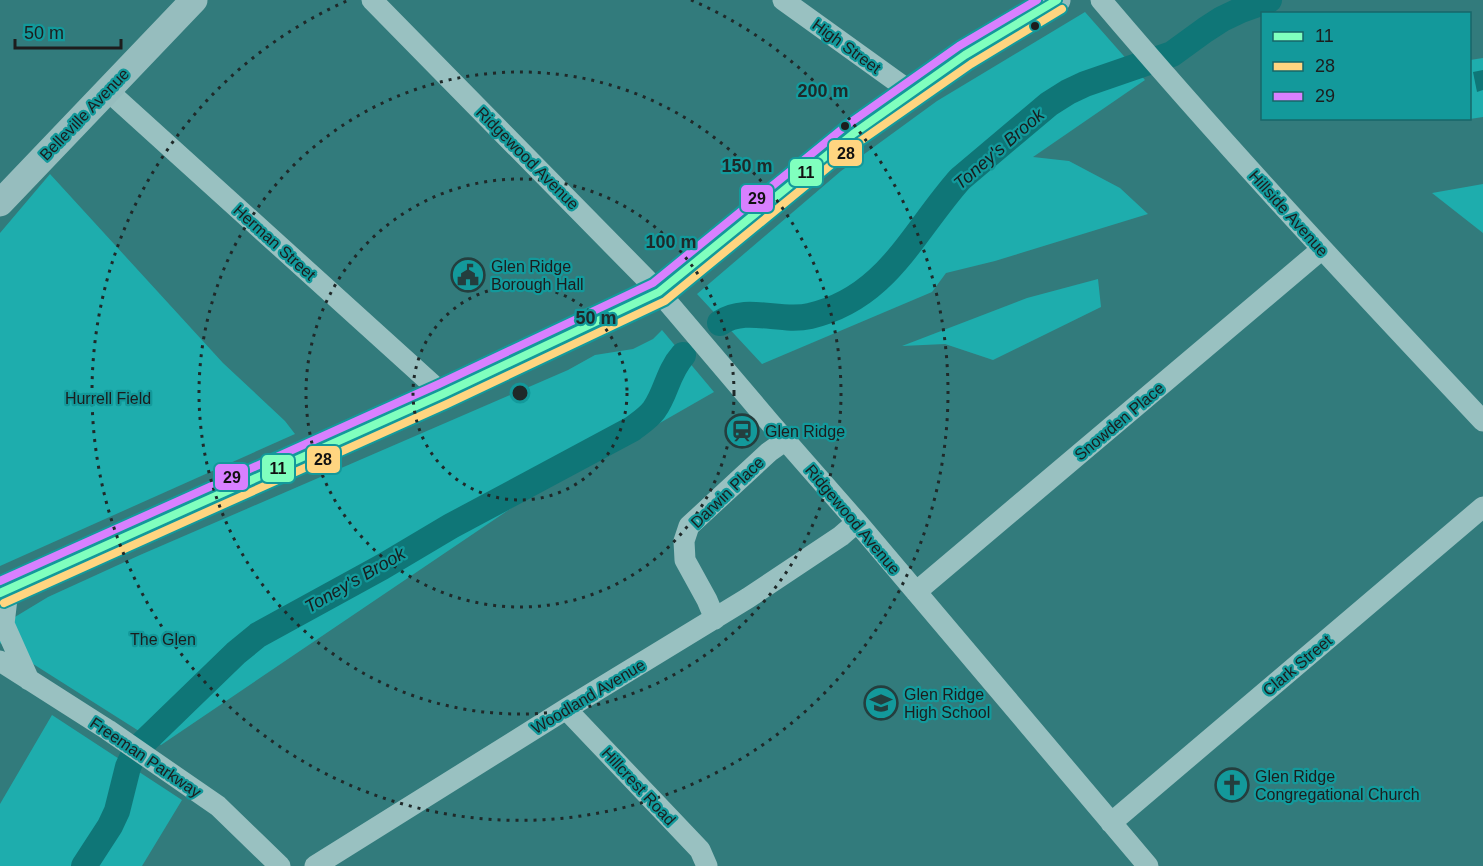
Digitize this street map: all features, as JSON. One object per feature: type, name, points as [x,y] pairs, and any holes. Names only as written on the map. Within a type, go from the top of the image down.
[{"type":"main road","name":"Belleville Avenue","points":[[0,203],[194,0]]},
{"type":"main road","points":[[4,592],[443,394],[659,292],[844,141],[965,55],[1055,0]]},
{"type":"street","name":"Ridgewood Avenue","points":[[372,0],[659,292],[1148,866]]},
{"type":"street","name":"High Street","points":[[783,0],[911,92]]},
{"type":"street","name":"Hillside Avenue","points":[[1101,0],[1161,71],[1322,249],[1483,421]]},
{"type":"street","name":"Herman Street","points":[[106,90],[443,394]]},
{"type":"street","name":"Snowden Place","points":[[916,592],[1322,249]]},
{"type":"street","name":"Darwin Place","points":[[715,619],[685,560],[683,546],[685,536],[689,526],[769,452],[786,440]]},
{"type":"street","name":"Clark Street","points":[[1111,823],[1483,507]]},
{"type":"street","name":"Woodland Avenue","points":[[315,866],[715,619],[841,536],[857,522]]},
{"type":"street","points":[[4,592],[4,624],[29,680]]},
{"type":"street","name":"Freeman Parkway","points":[[0,661],[108,730],[218,806],[280,866]]},
{"type":"street","name":"Hillcrest Road","points":[[566,709],[700,850],[707,866]]},
{"type":"green space","points":[[1085,12],[1145,80],[1033,157],[1069,161],[1120,188],[1148,214],[995,261],[946,273],[932,292],[762,364],[697,294],[841,171],[937,101]]},
{"type":"green space","points":[[1483,58],[1483,117],[1471,119],[1471,60]]},
{"type":"green space","name":"Hurrell Field","points":[[50,174],[223,363],[285,421],[295,434],[0,566],[0,233]]},
{"type":"green space","points":[[1483,184],[1483,233],[1432,193]]},
{"type":"green space","points":[[1098,279],[1101,307],[993,360],[945,344],[902,346],[1027,298]]},
{"type":"green space","name":"The Glen","points":[[662,330],[714,392],[513,507],[161,745],[0,643],[0,626],[48,597],[568,370],[595,355],[633,349],[653,339]]},
{"type":"green space","points":[[52,715],[182,800],[142,866],[0,866],[0,804]]},
{"type":"shaded area","points":[[1483,70],[1483,90],[1477,92],[1473,72]]},
{"type":"waterway","name":"Toney's Brook","points":[[720,323],[741,315],[787,318],[810,316],[837,307],[859,295],[896,261],[960,179],[1049,104],[1085,84],[1172,54],[1222,19],[1269,0]]},
{"type":"waterway","name":"Toney's Brook","points":[[84,866],[117,811],[133,756],[142,744],[236,653],[258,635],[451,526],[632,429],[654,410],[683,355]]},
{"type":"transit line","name":"29","points":[[0,581],[439,384],[653,283],[847,125],[959,46],[1037,0]]},
{"type":"transit line","name":"11","points":[[0,593],[443,394],[659,292],[853,134],[965,55],[1057,0]]},
{"type":"transit line","name":"28","points":[[4,603],[447,404],[665,301],[859,142],[971,64],[1062,9]]},
{"type":"place","name":"Glen Ridge Borough Hall","points":[[468,275]]},
{"type":"place","name":"Glen Ridge","points":[[742,431]]},
{"type":"place","name":"Glen Ridge High School","points":[[881,703]]},
{"type":"place","name":"Glen Ridge Congregational Church","points":[[1232,785]]}]
